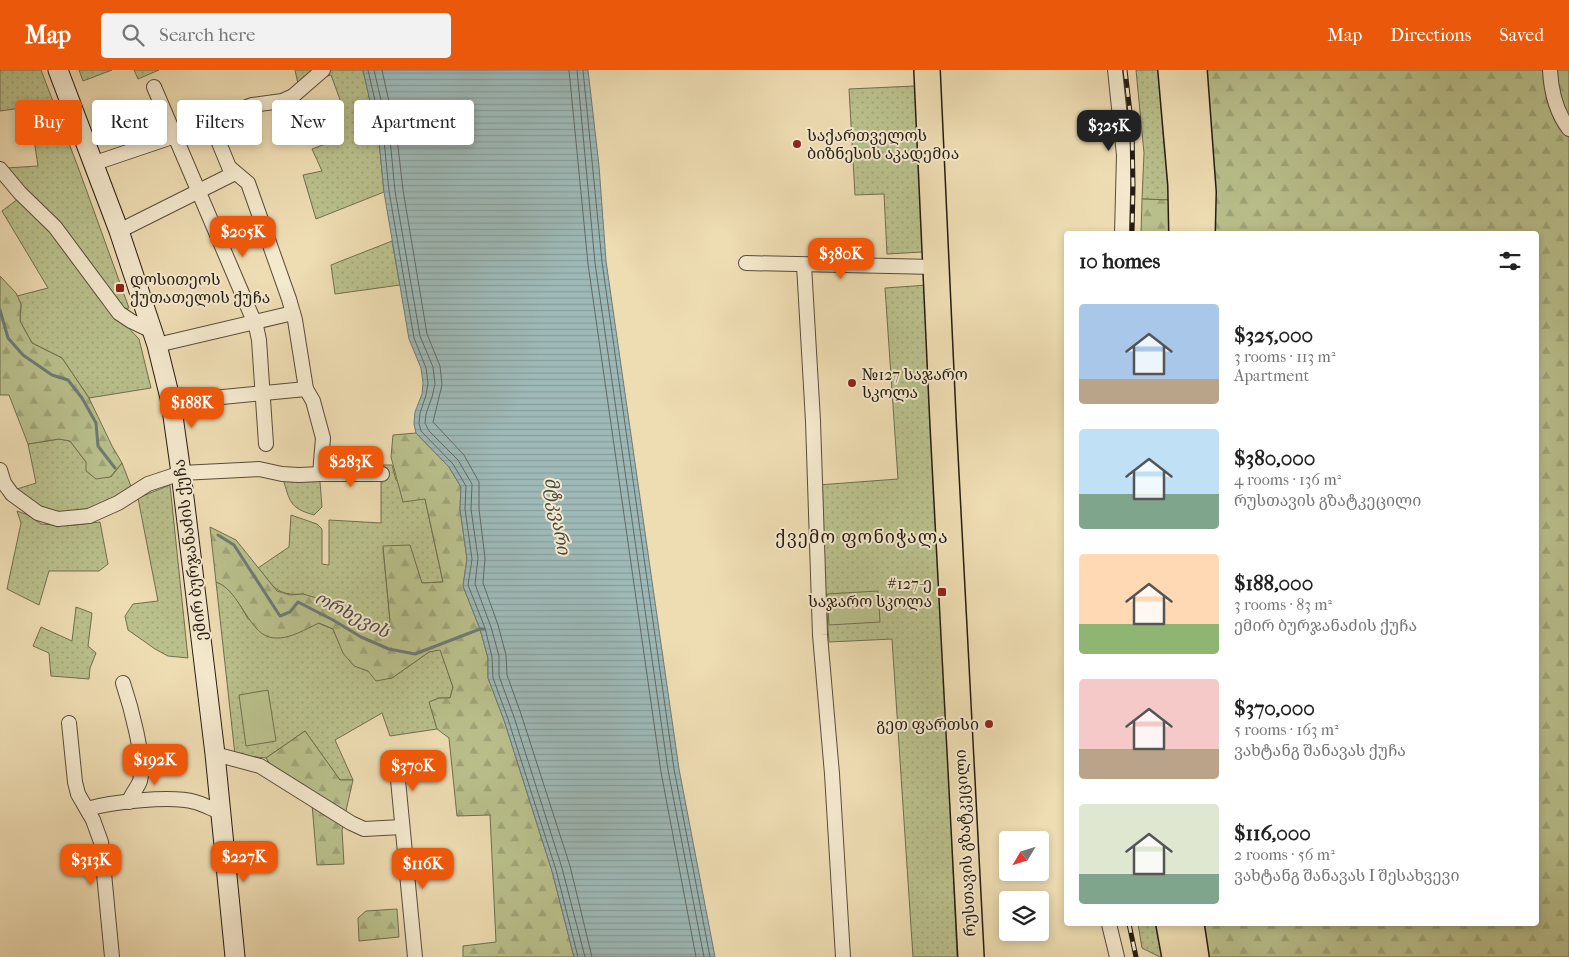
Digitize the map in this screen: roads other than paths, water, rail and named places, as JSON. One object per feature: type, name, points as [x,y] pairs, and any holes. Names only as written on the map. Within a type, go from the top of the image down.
[{"type":"highway","name":"რუსთავის გზატკეცილი","points":[[927,70],[971,957]]},
{"type":"highway","points":[[1171,70],[1181,184],[1182,231]]},
{"type":"highway","points":[[1194,70],[1203,192],[1202,231]]},
{"type":"highway","points":[[1169,926],[1175,957]]},
{"type":"highway","points":[[1190,926],[1196,957]]},
{"type":"street","name":"ემირ ბურჯანაძის ქუჩა","points":[[58,70],[95,163],[119,231],[154,338],[171,402],[215,754],[235,957]]},
{"type":"street","points":[[262,103],[282,101],[293,96],[323,70]]},
{"type":"street","points":[[1115,70],[1124,155],[1122,231]]},
{"type":"street","points":[[1550,70],[1551,89],[1563,121],[1569,128]]},
{"type":"street","points":[[154,87],[255,322],[259,340],[266,444]]},
{"type":"street","points":[[95,163],[175,136]]},
{"type":"street","points":[[220,145],[229,168],[243,177],[248,183],[293,313],[306,389],[313,401],[323,438],[320,474]]},
{"type":"street","points":[[0,169],[20,193],[55,227],[119,312],[154,338],[255,322],[293,313]]},
{"type":"street","points":[[119,231],[235,173]]},
{"type":"street","points":[[746,263],[936,267]]},
{"type":"street","points":[[804,265],[812,411],[820,635],[832,774],[843,957]]},
{"type":"street","points":[[171,402],[306,389]]},
{"type":"street","points":[[0,470],[4,483],[12,494],[38,513],[58,519],[89,516],[118,503],[148,484],[181,473],[260,469],[282,474],[299,475],[382,474]]},
{"type":"street","points":[[123,683],[132,713],[141,774],[139,783],[128,802]]},
{"type":"street","points":[[69,723],[78,794],[87,809],[101,842],[112,957]]},
{"type":"street","points":[[215,754],[260,766],[351,823],[364,829],[402,827]]},
{"type":"street","points":[[396,759],[415,957]]},
{"type":"street","points":[[87,809],[106,804],[170,799],[194,802],[220,812]]},
{"type":"street","points":[[1109,926],[1117,957]]},
{"type":"water","name":"მტკვარი","points":[[363,70],[588,70],[599,166],[606,261],[679,769],[715,957],[574,957],[552,871],[504,720],[488,678],[488,658],[480,629],[463,586],[467,559],[460,509],[461,487],[449,467],[416,433],[414,424],[415,412],[422,394],[423,383],[421,368],[409,339],[384,192],[379,145],[474,145],[474,100],[370,100]]},
{"type":"waterway","name":"ორხევის","points":[[0,310],[8,338],[23,355],[52,375],[68,380],[82,398],[96,423],[98,446],[115,468]]},
{"type":"waterway","name":"ორხევის","points":[[218,535],[234,545],[280,616],[290,612],[298,602],[361,637],[389,649],[415,654],[484,629]]},
{"type":"railway","points":[[1125,70],[1132,129],[1132,231]]},
{"type":"railway","points":[[1129,926],[1136,957]]},
{"type":"place","name":"საქართველოს ბიზნესის აკადემია","points":[[797,144]]},
{"type":"place","name":"დოსითეოს ქუთათელის ქუჩა","points":[[120,288]]},
{"type":"place","name":"№127 საჯარო სკოლა","points":[[852,383]]},
{"type":"place","name":"#127-ე საჯარო სკოლა","points":[[942,592]]},
{"type":"place","name":"გეთ ფართსი","points":[[989,724]]},
{"type":"district","name":"ქვემო ფონიჭალა","points":[[862,537]]}]
